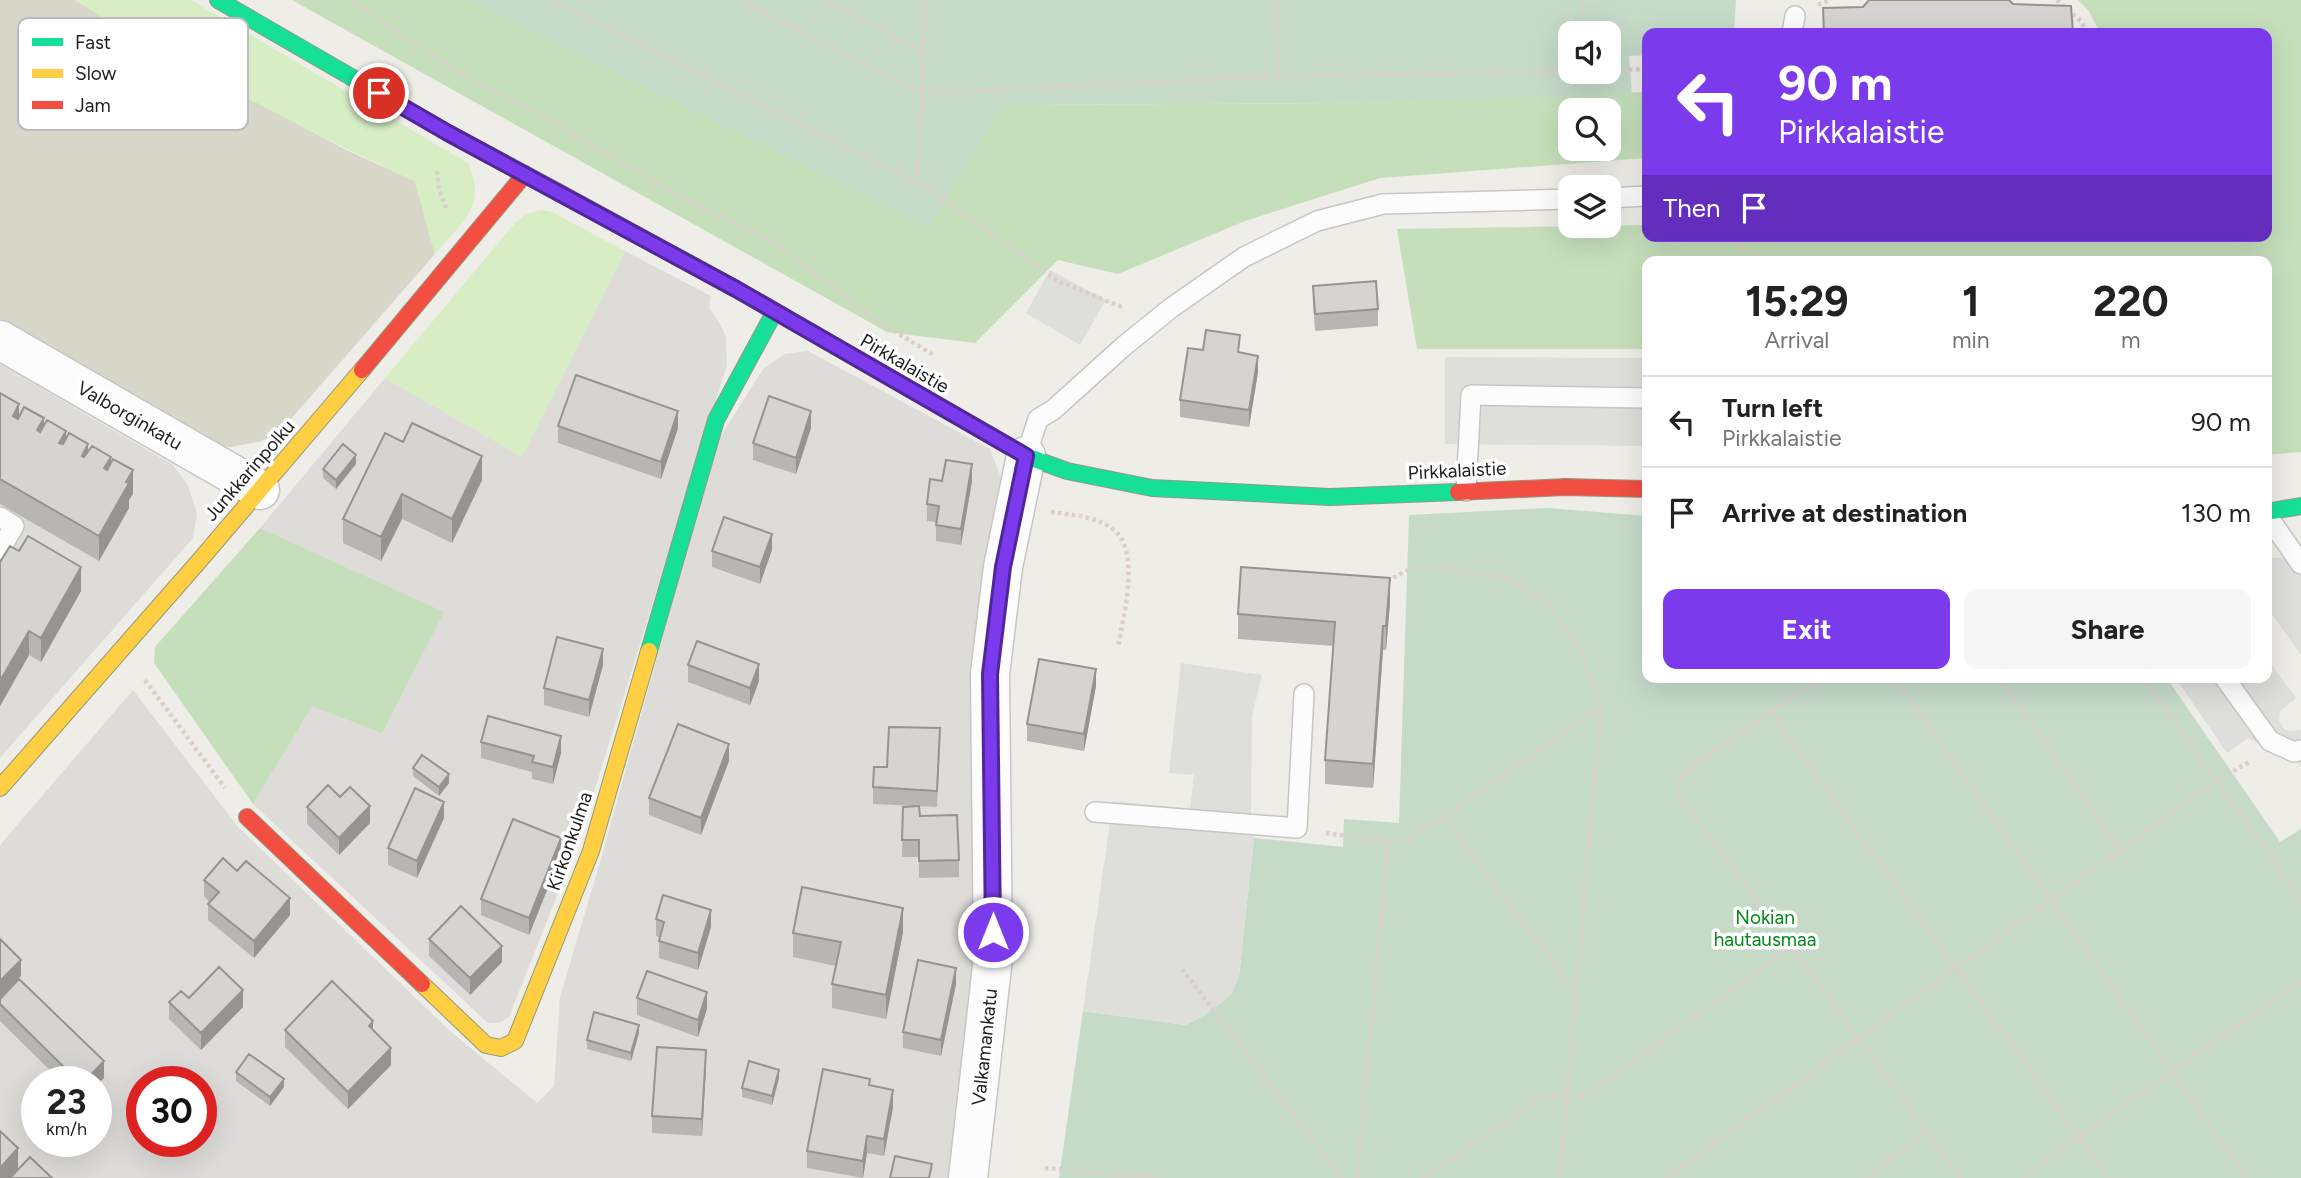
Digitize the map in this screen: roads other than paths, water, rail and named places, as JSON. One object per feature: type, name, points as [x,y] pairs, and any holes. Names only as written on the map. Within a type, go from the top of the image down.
[{"type":"street","name":"Pirkkalaistie","points":[[218,0],[448,133],[775,313],[1026,456],[1067,471],[1152,488],[1331,497],[1565,487],[1642,489]]},
{"type":"street","name":"Junkkarinpolku","points":[[0,788],[260,490],[433,287],[525,174]]},
{"type":"street","name":"Kirkonkulma","points":[[247,817],[486,1045],[496,1049],[507,1047],[514,1041],[591,851],[716,420],[775,313]]},
{"type":"street","name":"Valborginkatu","points":[[0,340],[260,490]]},
{"type":"street","name":"Valkamankatu","points":[[968,1178],[993,958],[990,674],[1003,567],[1026,456]]},
{"type":"street","points":[[2272,512],[2301,506]]},
{"type":"lane","points":[[1621,197],[1642,196]]},
{"type":"lane","points":[[1026,456],[1038,419],[1053,410],[1124,346],[1244,257],[1317,221],[1383,204],[1558,199]]},
{"type":"lane","points":[[1466,491],[1471,395],[1642,398]]},
{"type":"lane","points":[[0,517],[14,526],[0,550]]},
{"type":"lane","points":[[2272,522],[2301,564]]},
{"type":"lane","points":[[2228,683],[2270,741],[2294,752],[2301,750]]},
{"type":"lane","points":[[1095,812],[1297,828],[1304,694]]},
{"type":"park label","name":"Nokian hautausmaa","points":[[1765,928]]}]
